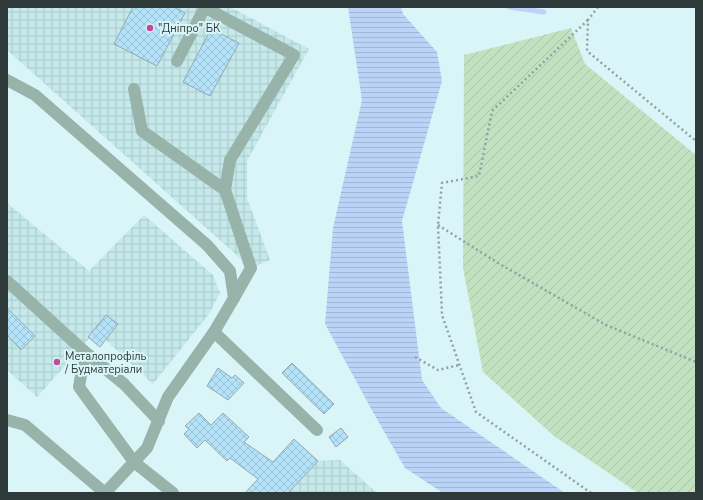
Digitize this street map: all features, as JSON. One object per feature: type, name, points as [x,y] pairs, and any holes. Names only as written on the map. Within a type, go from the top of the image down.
[{"type":"street","points":[[7,420],[25,426],[105,493],[148,448],[168,397],[214,332],[251,268],[226,190],[230,160],[294,55],[204,7],[177,61]]},
{"type":"street","points":[[7,80],[35,95],[207,244],[230,271],[234,298]]},
{"type":"street","points":[[134,89],[142,131],[226,190]]},
{"type":"street","points":[[7,280],[85,352],[124,384],[159,421]]},
{"type":"street","points":[[214,332],[317,430]]},
{"type":"street","points":[[85,352],[79,386],[134,462],[173,493]]},
{"type":"path","points":[[591,493],[476,412],[442,315],[438,225],[442,183],[479,176],[492,111],[588,20],[598,7]]},
{"type":"path","points":[[588,20],[587,51],[696,141]]},
{"type":"path","points":[[438,225],[498,263],[606,325],[696,362]]},
{"type":"path","points":[[415,357],[438,370],[459,365]]},
{"type":"shaded area","points":[[7,7],[230,7],[309,49],[247,161],[247,198],[270,260],[251,268],[7,50]]},
{"type":"shaded area","points":[[348,7],[401,7],[403,14],[437,52],[442,81],[402,221],[422,380],[441,408],[565,493],[443,493],[405,468],[325,324],[333,228],[362,100]]},
{"type":"shaded area","points":[[7,203],[89,271],[144,215],[213,275],[220,293],[209,314],[153,384],[96,331],[37,397],[7,370]]},
{"type":"shaded area","points":[[294,439],[318,461],[340,460],[377,493],[245,493]]},
{"type":"green space","points":[[571,28],[585,64],[696,155],[696,493],[638,493],[554,436],[483,372],[463,268],[464,55]]},
{"type":"building","name":"\"Дніпро\" БК","points":[[133,7],[174,7],[185,13],[157,66],[114,44]]},
{"type":"building","points":[[211,29],[239,43],[210,96],[183,82]]},
{"type":"building","points":[[7,308],[35,336],[21,350],[7,335]]},
{"type":"building","points":[[106,315],[118,324],[100,347],[88,337]]},
{"type":"building","points":[[292,363],[334,404],[324,414],[282,373]]},
{"type":"building","points":[[218,368],[232,378],[235,375],[244,383],[228,400],[207,386]]},
{"type":"building","points":[[199,413],[211,425],[223,413],[249,437],[244,442],[273,462],[294,439],[318,461],[288,493],[245,493],[258,479],[230,458],[227,461],[205,440],[197,448],[184,434],[189,429],[185,426]]},
{"type":"building","points":[[341,428],[348,437],[336,447],[329,437]]},
{"type":"waterway","points":[[509,7],[544,12]]},
{"type":"place","name":"\"Дніпро\" БК","points":[[150,28]]},
{"type":"place","name":"Металопрофіль / Будматеріали","points":[[57,362]]}]
